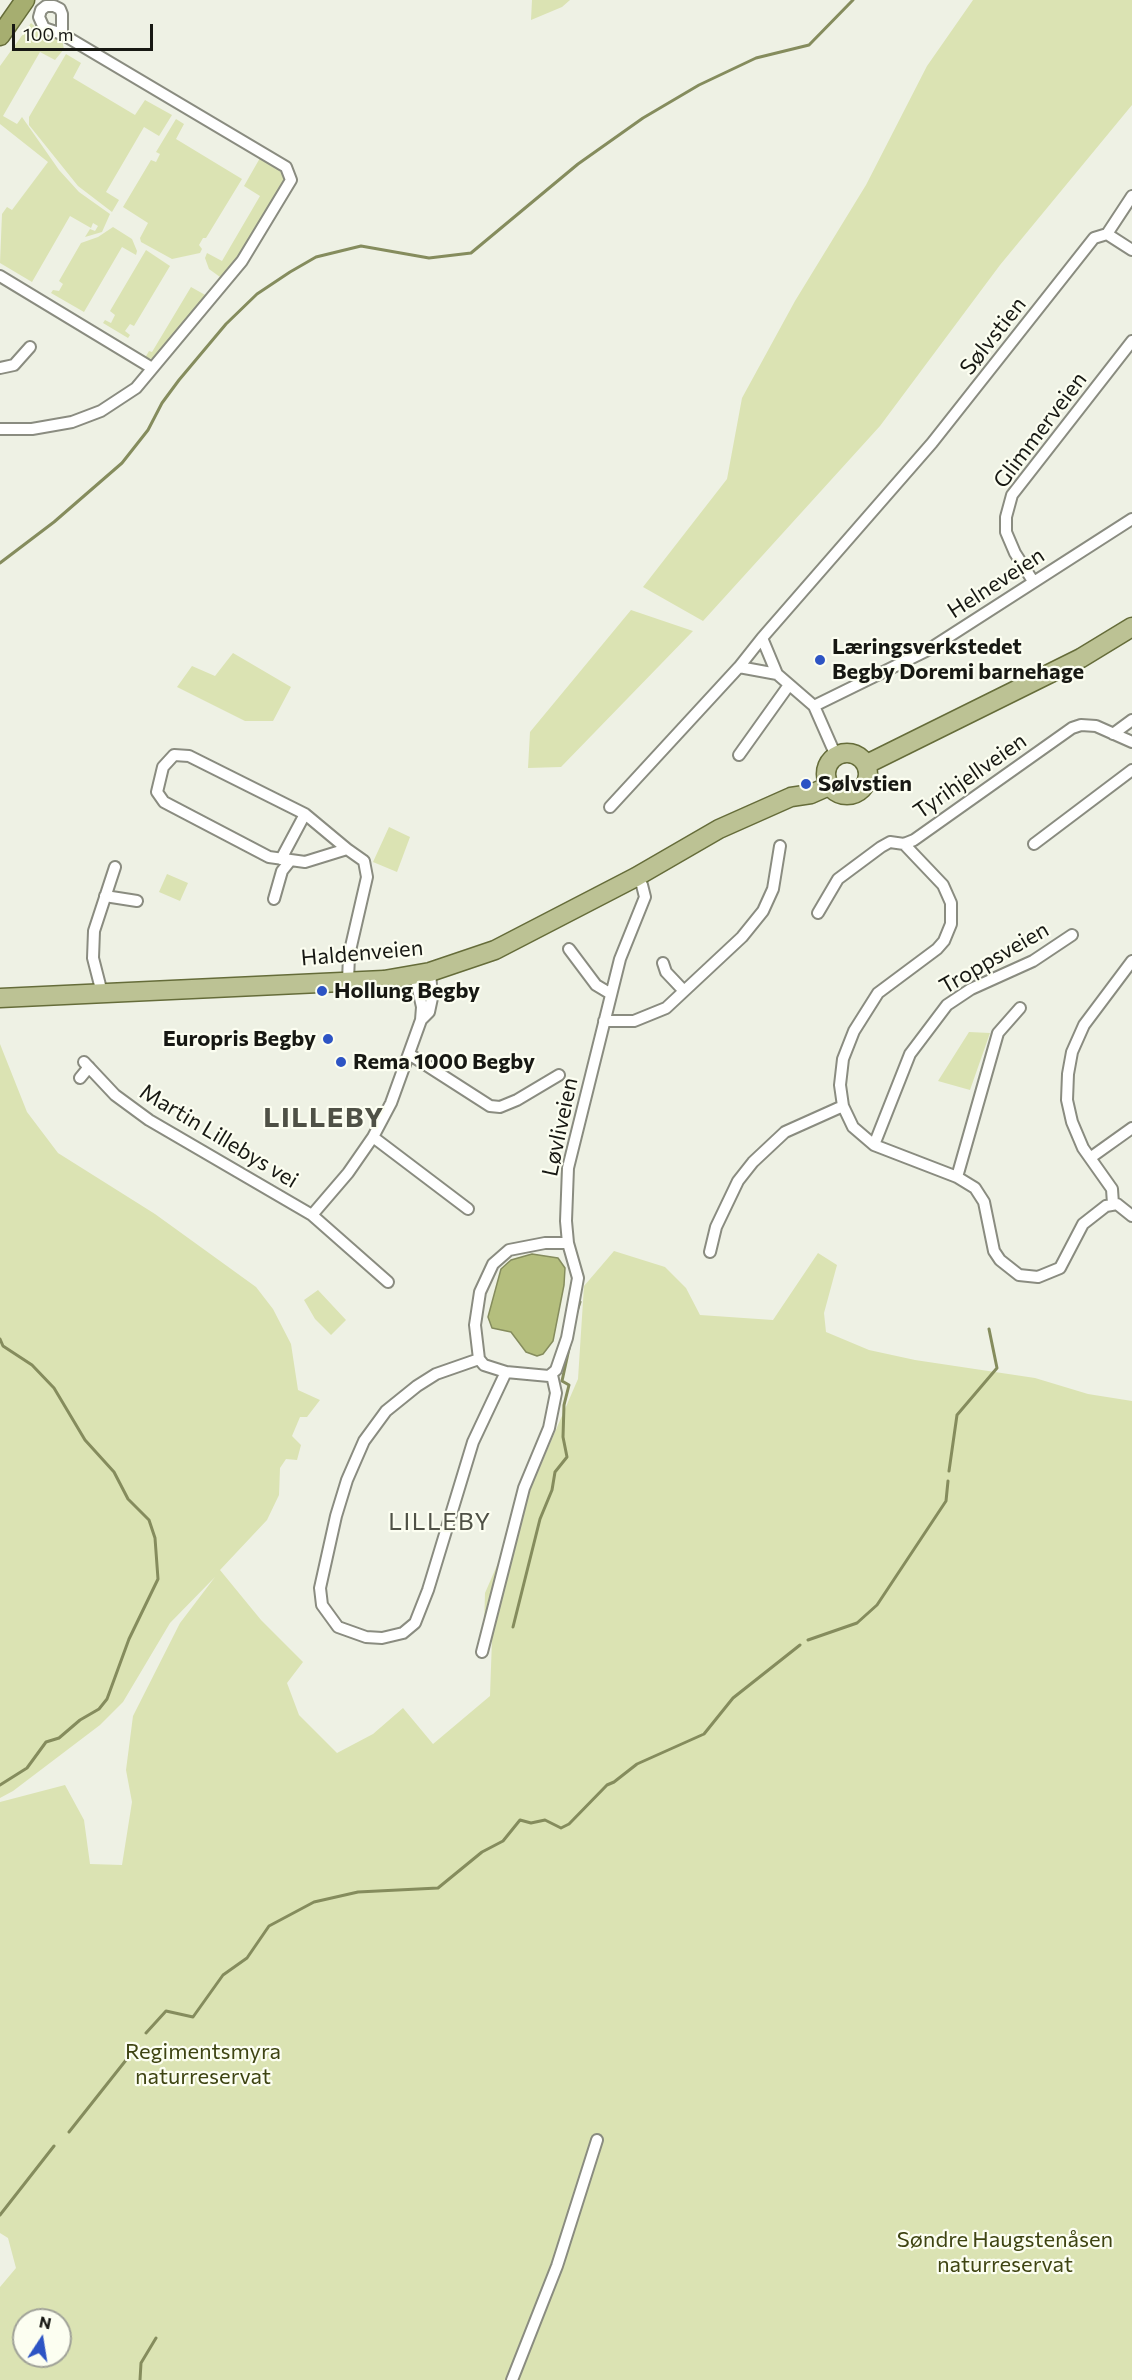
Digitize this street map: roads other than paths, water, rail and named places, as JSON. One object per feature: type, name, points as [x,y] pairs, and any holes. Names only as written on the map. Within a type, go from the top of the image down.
[{"type":"highway","points":[[0,22],[14,0]]},
{"type":"highway","points":[[0,36],[25,0]]},
{"type":"main road","points":[[867,764],[1081,658],[1132,627]]},
{"type":"main road","points":[[849,752],[862,758],[867,764],[868,779],[860,791],[845,795],[830,786],[826,770],[836,756],[849,752]]},
{"type":"main road","name":"Haldenveien","points":[[0,998],[348,981],[422,974],[495,950],[636,877],[719,829],[791,797],[811,794],[830,786]]},
{"type":"street","points":[[0,429],[32,429],[72,422],[101,411],[136,388],[242,261],[291,180],[291,174],[286,167],[62,34]]},
{"type":"street","name":"Sølvstien","points":[[610,807],[739,667],[932,443],[1094,238],[1107,234],[1132,196]]},
{"type":"street","points":[[1107,234],[1132,250]]},
{"type":"street","points":[[0,276],[152,368]]},
{"type":"street","name":"Glimmerveien","points":[[1033,581],[1015,553],[1006,532],[1005,517],[1012,495],[1132,341]]},
{"type":"street","points":[[0,368],[15,365],[30,347]]},
{"type":"street","name":"Helneveien","points":[[814,706],[928,650],[1132,519]]},
{"type":"street","points":[[762,638],[777,674],[814,706],[836,756]]},
{"type":"street","points":[[739,667],[777,674]]},
{"type":"street","points":[[739,754],[789,685]]},
{"type":"street","points":[[1113,734],[1132,720]]},
{"type":"street","name":"Tyrihjellveien","points":[[818,913],[832,886],[846,872],[886,843],[904,844],[914,840],[1072,728],[1088,724],[1132,742]]},
{"type":"street","points":[[347,849],[305,862],[269,857],[164,802],[156,792],[163,767],[174,755],[189,756],[305,814],[364,861],[368,877],[349,955],[348,981]]},
{"type":"street","points":[[1034,843],[1132,770]]},
{"type":"street","points":[[274,899],[286,860],[305,814]]},
{"type":"street","points":[[904,844],[942,885],[951,903],[951,924],[944,940],[937,948],[887,984],[861,1017],[842,1066],[843,1106],[853,1127],[874,1145],[957,1177],[975,1188],[984,1203],[994,1251],[1000,1260],[1014,1272],[1026,1277],[1042,1276],[1060,1268],[1083,1224],[1099,1210],[1113,1204],[1125,1209],[1132,1216]]},
{"type":"street","points":[[604,1021],[623,1023],[647,1017],[666,1008],[742,937],[763,911],[773,888],[780,846]]},
{"type":"street","points":[[102,993],[93,958],[93,931],[115,867]]},
{"type":"street","name":"Løvliveien","points":[[552,1375],[567,1338],[578,1278],[568,1243],[568,1168],[625,943],[645,897],[642,885],[636,877]]},
{"type":"street","points":[[105,896],[137,901]]},
{"type":"street","name":"Troppsveien","points":[[874,1145],[910,1054],[947,1005],[970,989],[1033,961],[1072,935]]},
{"type":"street","points":[[569,949],[596,985],[611,994]]},
{"type":"street","points":[[1113,1204],[1112,1190],[1090,1158],[1072,1122],[1067,1100],[1069,1063],[1075,1042],[1084,1025],[1132,961]]},
{"type":"street","points":[[663,963],[666,972],[684,991]]},
{"type":"street","name":"Martin Lillebys vei","points":[[312,1215],[348,1173],[373,1137],[391,1102],[421,1020],[422,974]]},
{"type":"street","name":"Martin Lillebys vei","points":[[421,1020],[429,1011],[432,998],[422,974]]},
{"type":"street","points":[[957,1177],[999,1033],[1020,1008]]},
{"type":"street","points":[[409,1054],[490,1106],[500,1107],[517,1100],[559,1075]]},
{"type":"street","name":"Martin Lillebys vei","points":[[80,1078],[87,1064],[115,1095],[155,1124],[312,1215],[388,1282]]},
{"type":"street","points":[[710,1252],[716,1227],[738,1181],[753,1162],[785,1132],[843,1106]]},
{"type":"street","points":[[1090,1158],[1132,1128]]},
{"type":"street","points":[[373,1137],[468,1209]]},
{"type":"street","points":[[478,1359],[476,1325],[480,1292],[493,1264],[509,1250],[545,1243],[568,1243]]},
{"type":"street","points":[[478,1359],[436,1374],[417,1386],[386,1411],[364,1442],[347,1480],[336,1516],[320,1588],[322,1605],[338,1627],[366,1637],[382,1638],[403,1633],[415,1623],[428,1590],[473,1442],[506,1372]]},
{"type":"street","points":[[478,1359],[489,1367],[506,1372],[540,1377],[552,1375],[556,1393],[549,1428],[524,1488],[482,1652]]},
{"type":"street","points":[[512,2380],[556,2266],[597,2140]]},
{"type":"waterway","points":[[0,563],[54,522],[122,463],[148,430],[162,403],[179,380],[226,324],[257,294],[290,272],[316,257],[361,246],[429,258],[471,253],[578,164],[643,118],[699,85],[756,58],[809,45],[853,0]]},
{"type":"waterway","points":[[576,1314],[580,1302]]},
{"type":"waterway","points":[[949,1471],[957,1415],[997,1368],[989,1329]]},
{"type":"waterway","points":[[0,1339],[3,1346],[32,1365],[54,1388],[85,1440],[114,1472],[128,1499],[149,1520],[155,1538],[158,1579],[129,1639],[107,1699],[99,1709],[80,1720],[59,1738],[46,1742],[27,1768],[0,1785]]},
{"type":"waterway","points":[[513,1627],[540,1519],[552,1490],[555,1472],[567,1457],[563,1437],[564,1405],[569,1385],[562,1381],[570,1344]]},
{"type":"waterway","points":[[808,1640],[857,1623],[877,1605],[946,1501],[948,1481]]},
{"type":"waterway","points":[[146,2033],[166,2011],[193,2017],[223,1975],[247,1958],[269,1926],[314,1902],[358,1892],[438,1888],[482,1852],[503,1841],[520,1820],[531,1823],[545,1820],[561,1828],[569,1824],[607,1785],[637,1764],[704,1734],[733,1698],[800,1645]]},
{"type":"waterway","points":[[69,2132],[134,2050]]},
{"type":"waterway","points":[[0,2215],[54,2146]]},
{"type":"waterway","points":[[140,2380],[141,2363],[156,2338]]},
{"type":"place","name":"Læringsverkstedet Begby Doremi barnehage","points":[[820,660]]},
{"type":"place","name":"Sølvstien","points":[[806,784]]},
{"type":"place","name":"Hollung Begby","points":[[322,991]]},
{"type":"place","name":"Europris Begby","points":[[328,1039]]},
{"type":"place","name":"Rema 1000 Begby","points":[[341,1062]]},
{"type":"district","name":"LILLEBY","points":[[324,1118]]},
{"type":"district","name":"LILLEBY","points":[[440,1522]]},
{"type":"park label","name":"Regimentsmyra naturreservat","points":[[203,2064]]},
{"type":"park label","name":"Søndre Haugstenåsen naturreservat","points":[[1005,2252]]}]
